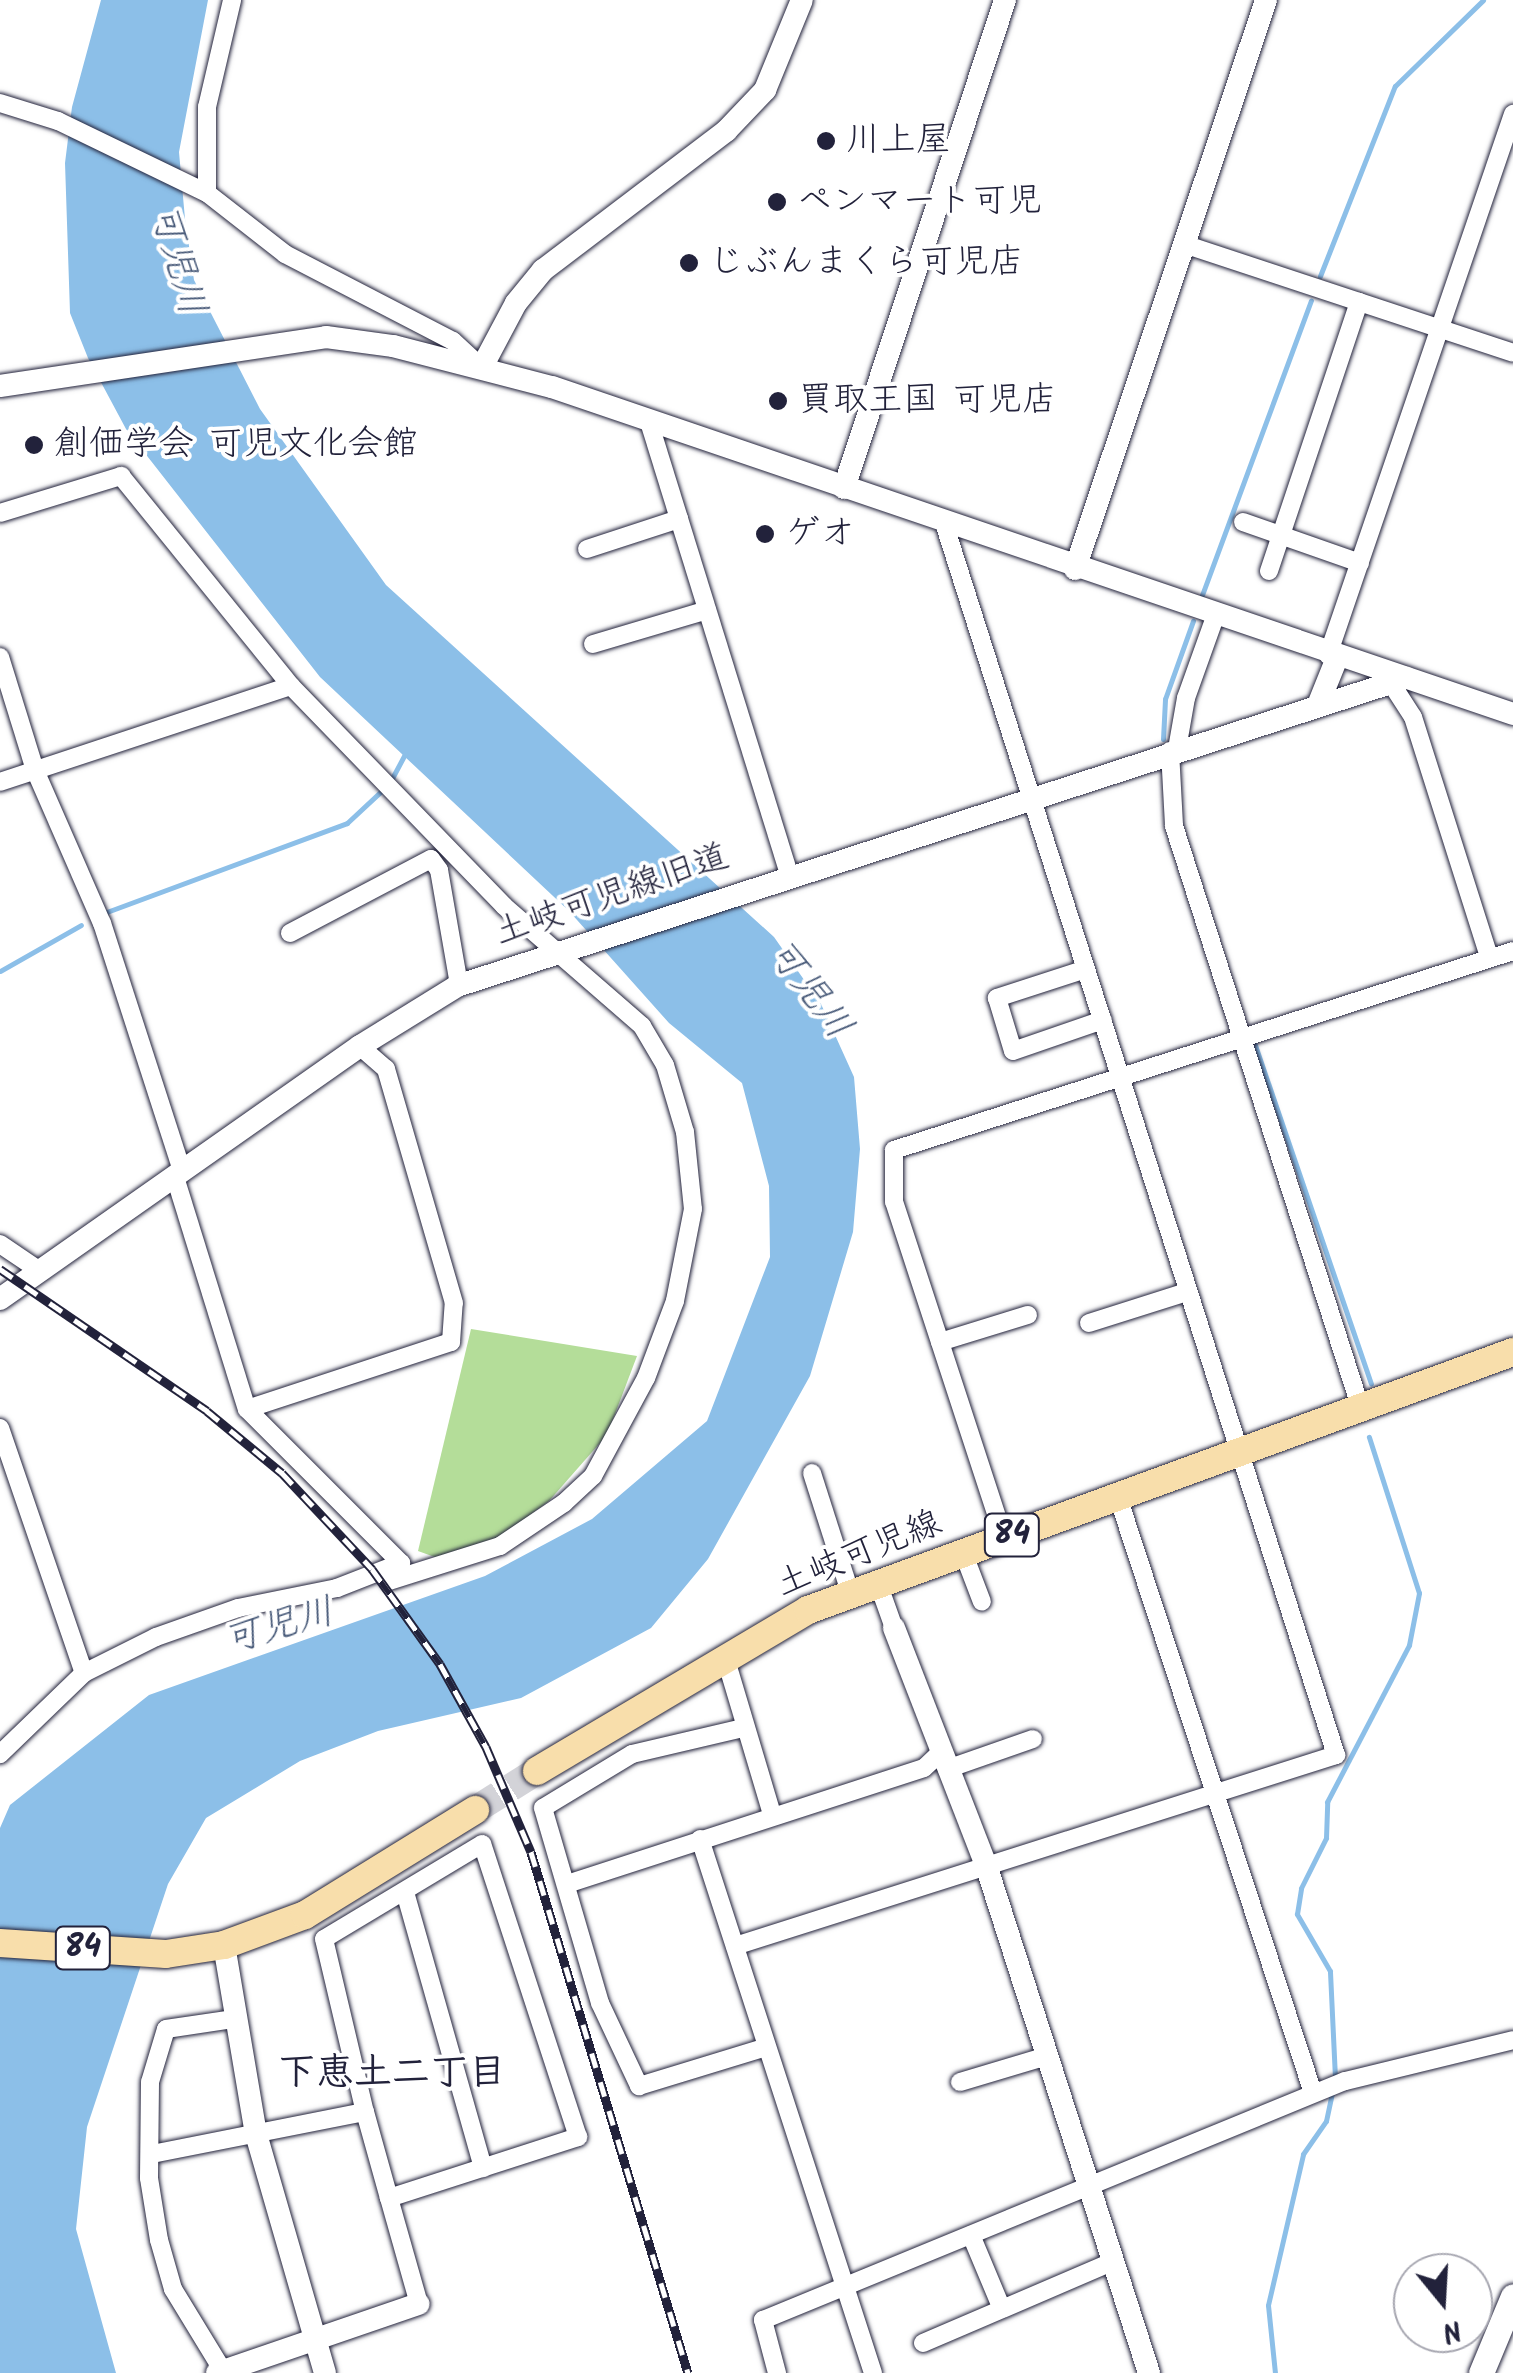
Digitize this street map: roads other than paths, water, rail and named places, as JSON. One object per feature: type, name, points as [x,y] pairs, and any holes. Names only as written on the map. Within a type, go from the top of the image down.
[{"type":"main road","name":"土岐可児線","points":[[537,1771],[808,1610],[1119,1500],[1513,1352]]},
{"type":"main road","name":"84","points":[[0,1943],[166,1954],[224,1945],[305,1915],[475,1810]]},
{"type":"main road","points":[[1481,2373],[1505,2331],[1513,2296]]},
{"type":"street","points":[[206,194],[207,108],[232,0]]},
{"type":"street","points":[[482,368],[543,270],[726,132],[764,90],[802,0]]},
{"type":"street","points":[[844,488],[1006,0]]},
{"type":"street","points":[[1075,570],[1266,0]]},
{"type":"street","points":[[0,103],[58,122],[206,194],[285,254],[453,340],[482,368]]},
{"type":"street","points":[[1318,705],[1360,563],[1513,114]]},
{"type":"street","points":[[1186,245],[1513,353]]},
{"type":"street","points":[[1269,571],[1359,302]]},
{"type":"street","points":[[0,386],[225,348],[326,336],[482,368],[844,488],[1399,681],[1513,714]]},
{"type":"street","points":[[650,425],[782,877]]},
{"type":"street","points":[[0,514],[121,476],[291,686],[555,952],[642,1026],[666,1066],[685,1132],[693,1209],[675,1301],[646,1378],[593,1476],[500,1546],[390,1581]]},
{"type":"street","points":[[587,550],[679,520]]},
{"type":"street","points":[[1242,522],[1360,563]]},
{"type":"street","points":[[735,1946],[1336,1755],[1103,1020],[1028,797],[945,526]]},
{"type":"street","points":[[593,644],[707,610]]},
{"type":"street","points":[[1215,616],[1186,698],[1174,750],[1174,826],[1361,1409]]},
{"type":"street","points":[[0,657],[35,770],[102,923],[246,1409],[401,1563],[337,1588],[238,1608],[156,1636],[84,1673],[0,1754]]},
{"type":"street","points":[[1399,681],[1489,957]]},
{"type":"street","name":"土岐可児線旧道","points":[[0,1299],[360,1046],[459,985],[1028,797],[1399,681]]},
{"type":"street","points":[[0,782],[291,686]]},
{"type":"street","points":[[290,933],[431,858],[439,870],[459,985]]},
{"type":"street","points":[[1004,1538],[894,1202],[894,1150],[1513,951]]},
{"type":"street","points":[[1086,969],[997,998],[1013,1051],[1103,1020]]},
{"type":"street","points":[[246,1409],[451,1342],[456,1335],[454,1303],[386,1068],[360,1046]]},
{"type":"street","points":[[0,1244],[40,1271]]},
{"type":"street","points":[[1089,1323],[1187,1292]]},
{"type":"street","points":[[940,1342],[1028,1315]]},
{"type":"street","points":[[0,1428],[84,1673]]},
{"type":"street","points":[[812,1473],[850,1595]]},
{"type":"street","points":[[1119,1500],[1219,1790],[1313,2093]]},
{"type":"street","points":[[963,1552],[982,1602]]},
{"type":"street","points":[[878,1583],[986,1865],[1149,2373]]},
{"type":"street","points":[[726,1660],[743,1728],[772,1814]]},
{"type":"street","points":[[743,1728],[632,1754],[543,1808],[600,2002],[639,2086],[763,2048]]},
{"type":"street","points":[[567,1884],[772,1814],[943,1761],[1033,1739]]},
{"type":"street","points":[[700,1839],[763,2048],[873,2373]]},
{"type":"street","points":[[234,2020],[166,2029],[150,2082],[149,2178],[173,2289],[220,2372],[419,2304],[366,2112],[324,1939],[482,1844],[578,2137],[390,2198]]},
{"type":"street","points":[[405,1892],[483,2168]]},
{"type":"street","points":[[224,1945],[256,2134],[325,2373]]},
{"type":"street","points":[[777,2373],[763,2320],[1345,2080],[1513,2040]]},
{"type":"street","points":[[960,2082],[1046,2056]]},
{"type":"street","points":[[152,2154],[366,2112]]},
{"type":"street","points":[[971,2235],[1002,2309]]},
{"type":"street","points":[[922,2343],[1112,2262]]},
{"type":"water","name":"可児川","points":[[101,0],[208,0],[179,152],[185,219],[194,280],[260,409],[386,585],[774,937],[821,1004],[854,1077],[860,1149],[853,1232],[810,1376],[708,1559],[651,1628],[521,1698],[378,1731],[300,1761],[206,1818],[168,1884],[87,2127],[76,2229],[116,2373],[0,2373],[0,1828],[10,1805],[149,1695],[485,1576],[592,1519],[707,1421],[770,1257],[769,1186],[742,1083],[669,1023],[569,911],[320,677],[126,429],[88,358],[70,313],[65,163],[72,107]]},
{"type":"waterway","points":[[1320,276],[1395,86],[1483,0]]},
{"type":"waterway","points":[[1202,595],[1311,300]]},
{"type":"waterway","points":[[1163,739],[1165,699],[1193,621]]},
{"type":"waterway","points":[[104,913],[347,823],[389,784],[405,754]]},
{"type":"waterway","points":[[0,971],[81,925]]},
{"type":"waterway","points":[[1254,1042],[1371,1383]]},
{"type":"waterway","points":[[1335,2078],[1330,1971],[1297,1914],[1301,1888],[1326,1838],[1327,1802],[1409,1645],[1419,1593],[1369,1437]]},
{"type":"waterway","points":[[1275,2373],[1268,2305],[1303,2154],[1326,2121],[1332,2093]]},
{"type":"tunnel","points":[[475,1810],[537,1771]]},
{"type":"railway","points":[[0,1269],[207,1411],[282,1473],[372,1569],[440,1664],[486,1747],[531,1852],[688,2373]]},
{"type":"place","name":"川上屋","points":[[826,141]]},
{"type":"place","name":"ペンマート可児","points":[[777,202]]},
{"type":"place","name":"じぶんまくら可児店","points":[[689,263]]},
{"type":"place","name":"買取王国 可児店","points":[[778,401]]},
{"type":"place","name":"創価学会 可児文化会館","points":[[34,445]]},
{"type":"place","name":"ゲオ","points":[[765,534]]},
{"type":"district","name":"下恵土二丁目","points":[[392,2075]]}]
